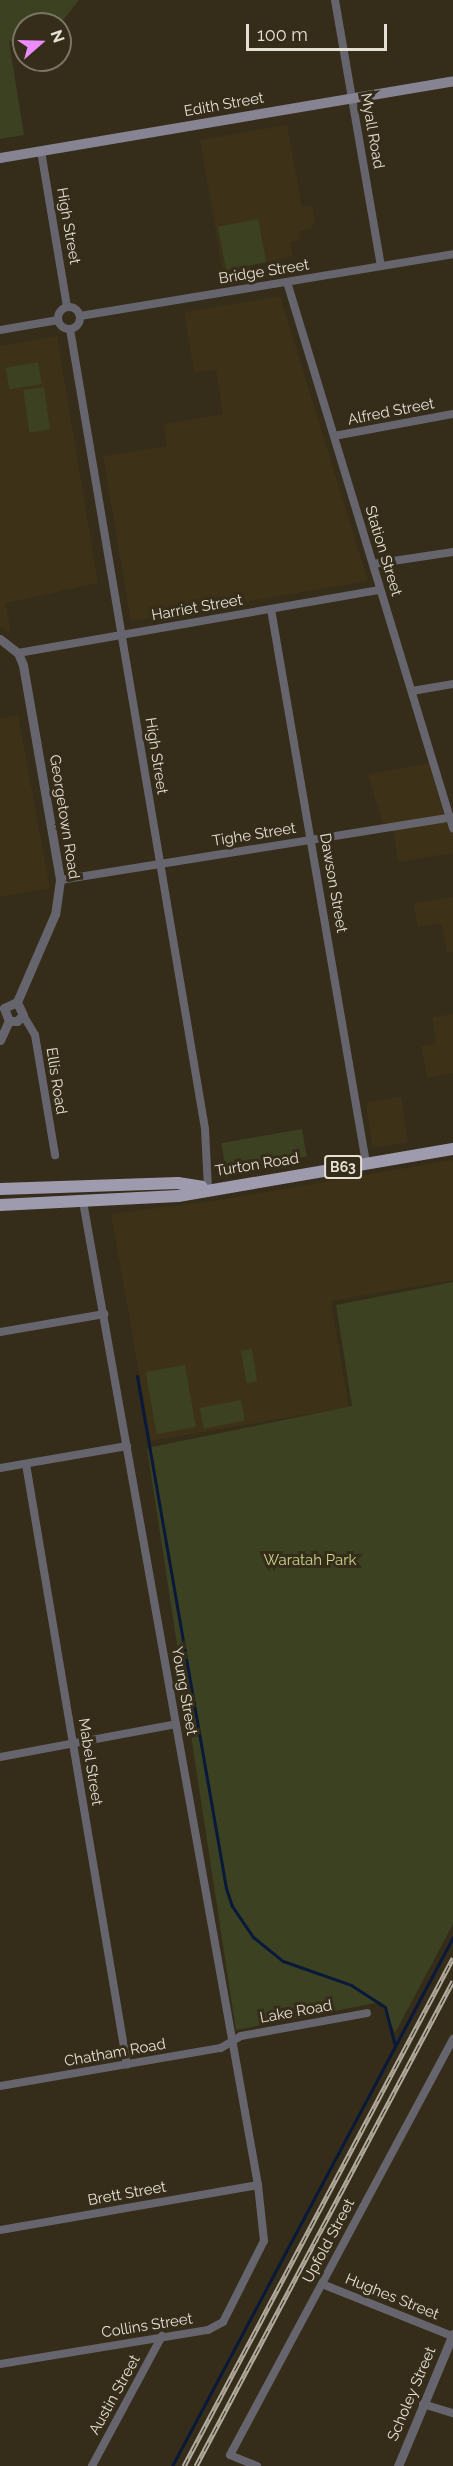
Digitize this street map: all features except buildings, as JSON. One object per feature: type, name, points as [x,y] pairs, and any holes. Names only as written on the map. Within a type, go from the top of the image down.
[{"type":"main road","name":"Edith Street","points":[[0,158],[453,81]]},
{"type":"main road","name":"Turton Road","points":[[0,1205],[178,1196],[208,1188],[453,1149]]},
{"type":"main road","name":"Turton Road","points":[[0,1190],[177,1183],[208,1188]]},
{"type":"street","name":"Myall Road","points":[[335,0],[381,266]]},
{"type":"street","name":"High Street","points":[[41,151],[67,307]]},
{"type":"street","name":"Bridge Street","points":[[80,316],[453,254]]},
{"type":"street","name":"Station Street","points":[[287,282],[453,828]]},
{"type":"street","points":[[0,330],[58,320],[70,329],[78,325],[80,316],[75,309],[67,307],[59,311],[58,320]]},
{"type":"street","name":"High Street","points":[[70,329],[205,1129],[208,1188]]},
{"type":"street","name":"Alfred Street","points":[[334,436],[453,414]]},
{"type":"street","points":[[373,564],[453,552]]},
{"type":"street","name":"Harriet Street","points":[[18,653],[380,590]]},
{"type":"street","name":"Dawson Street","points":[[271,609],[366,1163]]},
{"type":"street","points":[[0,639],[18,653]]},
{"type":"street","name":"Georgetown Road","points":[[17,1002],[58,906],[60,880],[23,664],[18,653]]},
{"type":"street","points":[[412,691],[453,684]]},
{"type":"street","name":"Tighe Street","points":[[60,880],[451,817]]},
{"type":"street","points":[[17,1002],[22,1015],[17,1021],[9,1021],[2,1008],[17,1002]]},
{"type":"street","name":"Ellis Road","points":[[22,1015],[35,1035],[54,1155]]},
{"type":"street","points":[[0,1040],[9,1021]]},
{"type":"street","name":"Young Street","points":[[83,1202],[258,2185]]},
{"type":"street","points":[[0,1332],[104,1314]]},
{"type":"street","points":[[0,1468],[127,1446]]},
{"type":"street","name":"Mabel Street","points":[[26,1464],[127,2065]]},
{"type":"street","points":[[0,1757],[74,1745],[176,1724]]},
{"type":"street","name":"Lake Road","points":[[232,2041],[241,2036],[367,2013]]},
{"type":"street","name":"Upfold Street","points":[[257,2466],[230,2455],[453,2039]]},
{"type":"street","name":"Chatham Road","points":[[0,2086],[221,2048],[232,2041]]},
{"type":"street","name":"Brett Street","points":[[0,2230],[258,2185]]},
{"type":"street","name":"Collins Street","points":[[0,2364],[208,2330],[223,2322],[264,2241],[258,2185]]},
{"type":"street","name":"Hughes Street","points":[[322,2284],[453,2335]]},
{"type":"street","name":"Scholey Street","points":[[398,2466],[453,2335]]},
{"type":"street","name":"Austin Street","points":[[92,2466],[162,2336]]},
{"type":"street","points":[[423,2404],[453,2413]]},
{"type":"shaded area","points":[[287,125],[302,207],[312,206],[315,222],[311,229],[298,231],[300,240],[290,242],[293,256],[223,272],[200,140]]},
{"type":"shaded area","points":[[280,296],[368,581],[131,621],[103,456],[167,446],[164,424],[223,414],[216,370],[194,372],[184,312]]},
{"type":"shaded area","points":[[57,336],[98,583],[6,603],[11,635],[0,626],[0,346]]},
{"type":"shaded area","points":[[18,715],[50,888],[0,897],[0,719]]},
{"type":"shaded area","points":[[429,763],[447,826],[453,825],[453,856],[452,853],[398,862],[392,823],[383,824],[368,774]]},
{"type":"shaded area","points":[[453,897],[453,952],[447,953],[441,923],[418,927],[413,903]]},
{"type":"shaded area","points":[[453,1014],[453,1073],[427,1078],[421,1046],[436,1043],[432,1017]]},
{"type":"shaded area","points":[[401,1097],[408,1142],[373,1148],[365,1103]]},
{"type":"shaded area","points":[[453,1160],[453,1280],[331,1301],[349,1407],[151,1441],[111,1214],[213,1201]]},
{"type":"green space","points":[[0,0],[79,0],[70,12],[12,12],[12,42],[9,41],[12,72],[14,72],[24,135],[0,139]]},
{"type":"green space","points":[[258,219],[266,262],[226,270],[218,227]]},
{"type":"green space","points":[[38,362],[42,384],[9,389],[6,368]]},
{"type":"green space","points":[[44,387],[50,430],[29,433],[23,390]]},
{"type":"green space","points":[[302,1129],[307,1157],[226,1171],[221,1143]]},
{"type":"green space","name":"Waratah Park","points":[[453,1282],[453,1924],[395,2033],[381,2002],[236,2030],[147,1448],[352,1406],[336,1305]]},
{"type":"green space","points":[[252,1349],[257,1382],[246,1383],[241,1351]]},
{"type":"green space","points":[[185,1365],[196,1427],[157,1434],[146,1372]]},
{"type":"green space","points":[[241,1400],[245,1421],[204,1429],[200,1408]]},
{"type":"waterway","points":[[137,1376],[226,1888],[232,1906],[253,1937],[283,1961],[351,1985],[385,2007],[395,2046]]},
{"type":"waterway","points":[[172,2466],[453,1937]]},
{"type":"railway","points":[[184,2466],[453,1958]]},
{"type":"railway","points":[[196,2466],[453,1981]]}]
